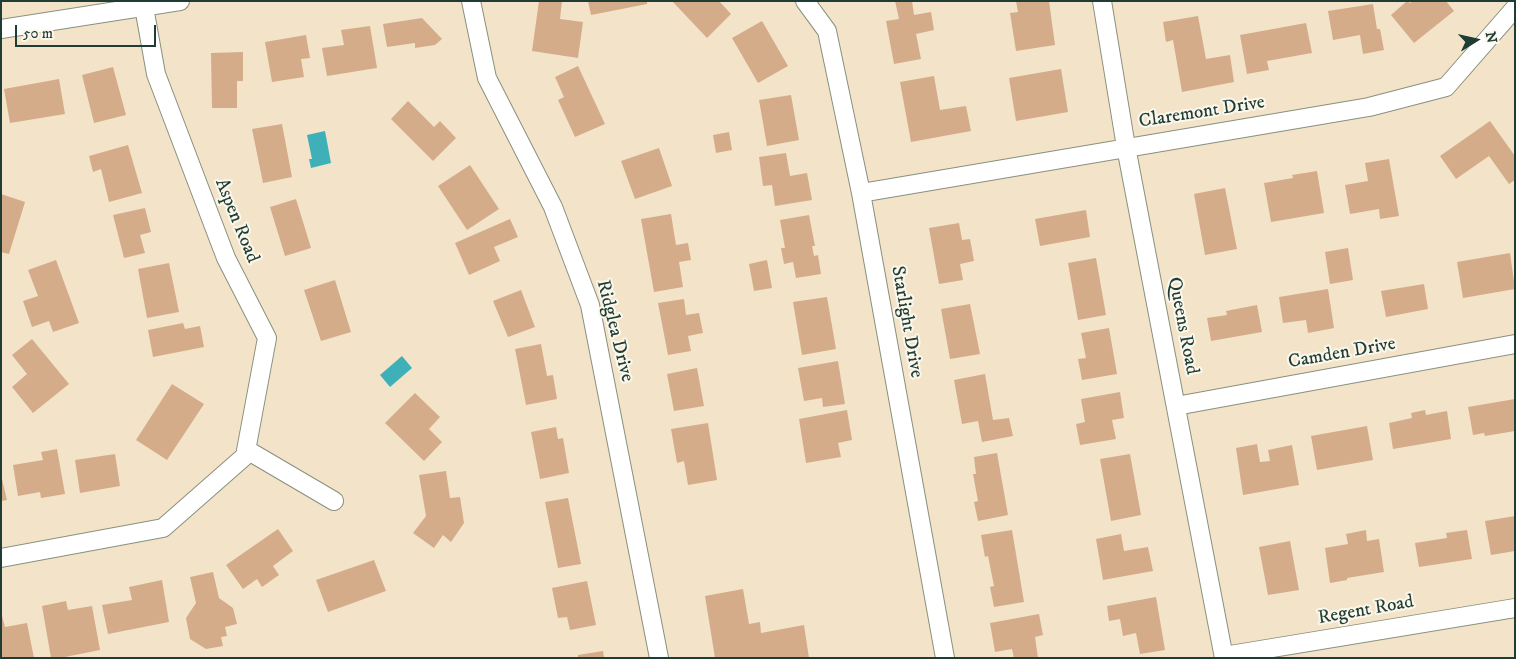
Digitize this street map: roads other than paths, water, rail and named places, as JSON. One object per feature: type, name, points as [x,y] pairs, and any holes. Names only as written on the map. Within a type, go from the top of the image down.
[{"type":"street","points":[[1,29],[180,1]]},
{"type":"street","name":"Ridglea Drive","points":[[471,1],[487,78],[553,207],[590,305],[659,658]]},
{"type":"street","name":"Starlight Drive","points":[[806,1],[827,31],[861,193],[945,658]]},
{"type":"street","name":"Queens Road","points":[[1102,1],[1126,147],[1224,657]]},
{"type":"street","name":"Aspen Road","points":[[1,558],[162,528],[246,456],[267,338],[226,258],[156,74],[144,7]]},
{"type":"street","name":"Claremont Drive","points":[[861,193],[1126,147],[1369,108],[1446,87],[1515,8]]},
{"type":"street","name":"Camden Drive","points":[[1176,406],[1515,344]]},
{"type":"street","points":[[247,450],[334,501]]},
{"type":"street","name":"Regent Road","points":[[1224,657],[1515,608]]},
{"type":"water","points":[[325,131],[331,163],[311,168],[309,159],[312,159],[307,135]]},
{"type":"water","points":[[402,356],[412,368],[390,387],[380,375]]}]
